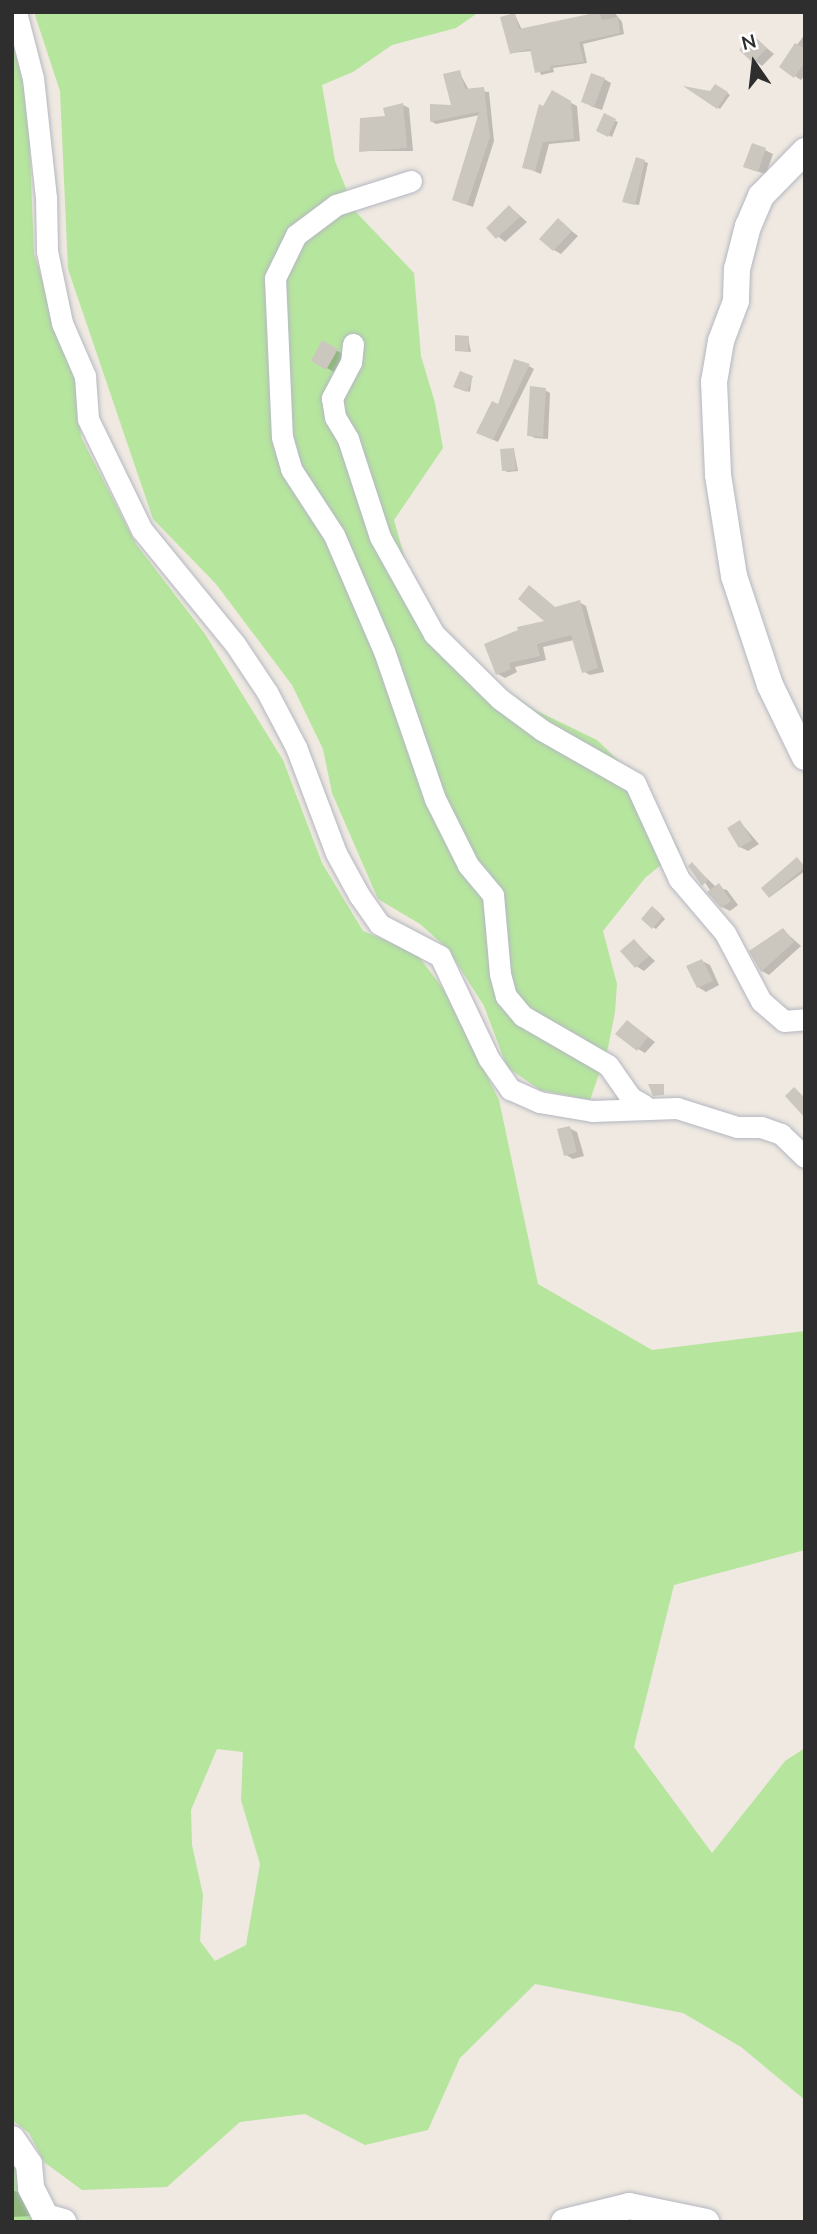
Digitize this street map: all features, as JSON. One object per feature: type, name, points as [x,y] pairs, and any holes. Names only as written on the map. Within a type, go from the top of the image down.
[{"type":"street","points":[[16,12],[33,78],[46,197],[47,251],[62,323],[85,376],[88,419],[142,530],[235,644],[267,692],[296,747],[336,853],[359,895],[379,923],[440,956],[489,1059],[510,1089],[539,1102],[592,1111],[643,1105],[677,1108],[737,1127],[761,1127],[781,1134],[805,1157]]},
{"type":"street","points":[[805,151],[761,196],[748,226],[737,269],[736,301],[721,341],[714,382],[718,475],[734,576],[770,685],[805,757]]},
{"type":"street","points":[[411,181],[336,205],[296,235],[275,278],[282,437],[291,469],[334,535],[384,651],[435,799],[468,865],[492,895],[500,974],[506,996],[523,1016],[608,1065],[623,1089],[643,1105]]},
{"type":"street","points":[[353,344],[351,362],[332,398],[335,417],[348,439],[380,537],[434,634],[510,707],[635,783],[679,879],[725,933],[761,1001],[784,1021],[805,1019]]},
{"type":"street","points":[[12,2139],[29,2164],[32,2188],[47,2217],[63,2222]]},
{"type":"street","points":[[564,2222],[629,2206],[706,2222]]},
{"type":"green space","points":[[34,12],[479,12],[456,28],[392,45],[353,72],[322,85],[335,161],[355,211],[414,273],[421,356],[435,403],[443,448],[394,520],[417,602],[476,665],[507,691],[535,710],[597,740],[645,786],[679,850],[645,878],[603,931],[617,984],[615,1012],[608,1048],[590,1100],[540,1090],[507,1067],[484,1006],[448,949],[420,924],[378,899],[332,793],[323,749],[292,685],[216,584],[153,519],[68,269],[60,91]]},
{"type":"green space","points":[[12,40],[28,103],[34,254],[77,388],[81,437],[136,544],[205,634],[283,760],[322,863],[363,931],[416,953],[444,990],[499,1100],[538,1284],[652,1350],[805,1331],[805,1550],[674,1585],[634,1747],[712,1853],[785,1761],[805,1748],[805,2100],[741,2047],[683,2013],[535,1984],[460,2058],[428,2130],[365,2145],[305,2114],[240,2122],[167,2187],[82,2190],[44,2162],[29,2133],[12,2120]],"holes":[[[217,1749],[243,1752],[241,1800],[260,1864],[246,1945],[215,1961],[200,1941],[203,1895],[192,1845],[191,1810]]]},
{"type":"green space","points":[[12,2159],[17,2164],[36,2222],[12,2222]]},
{"type":"building","points":[[599,12],[602,20],[618,17],[620,33],[579,42],[584,62],[550,66],[551,70],[535,73],[530,49],[510,54],[500,17],[515,13],[519,29]]},
{"type":"building","points":[[753,35],[767,48],[753,63],[739,50]]},
{"type":"building","points":[[795,43],[805,49],[805,62],[794,78],[779,67]]},
{"type":"building","points":[[460,70],[465,89],[484,87],[490,137],[467,205],[452,200],[479,112],[430,122],[430,104],[451,105],[443,74]]},
{"type":"building","points":[[591,73],[605,78],[594,107],[581,102]]},
{"type":"building","points":[[715,84],[728,92],[717,109],[683,86],[710,91]]},
{"type":"building","points":[[552,90],[571,101],[574,139],[543,142],[535,171],[522,168],[539,104],[543,106]]},
{"type":"building","points":[[403,103],[407,148],[359,152],[360,118],[385,116],[383,108]]},
{"type":"building","points":[[604,113],[616,119],[608,137],[596,131]]},
{"type":"building","points":[[752,143],[766,148],[758,172],[743,167]]},
{"type":"building","points":[[636,157],[645,160],[635,205],[622,202]]},
{"type":"building","points":[[509,205],[520,217],[496,239],[486,228]]},
{"type":"building","points":[[558,218],[572,231],[553,251],[539,239]]},
{"type":"building","points":[[455,335],[469,336],[468,352],[455,351]]},
{"type":"building","points":[[322,340],[338,349],[326,370],[311,361]]},
{"type":"building","points":[[514,359],[530,364],[493,440],[476,433],[492,401],[498,404]]},
{"type":"building","points":[[460,371],[473,376],[467,392],[453,387]]},
{"type":"building","points":[[530,386],[546,388],[543,437],[527,436]]},
{"type":"building","points":[[514,448],[516,470],[502,471],[500,449]]},
{"type":"building","points":[[529,585],[555,607],[580,600],[598,668],[582,673],[571,635],[537,644],[540,656],[509,663],[511,669],[496,675],[484,644],[518,630],[517,627],[544,621],[518,599]]},
{"type":"building","points":[[740,820],[752,840],[739,848],[727,828]]},
{"type":"building","points":[[797,857],[805,867],[769,898],[761,888]]},
{"type":"building","points":[[692,862],[708,880],[702,886],[688,866]]},
{"type":"building","points":[[719,883],[731,901],[721,908],[707,892]]},
{"type":"building","points":[[652,906],[663,916],[652,929],[641,919]]},
{"type":"building","points":[[783,928],[794,942],[761,972],[749,951]]},
{"type":"building","points":[[634,939],[649,956],[635,968],[620,951]]},
{"type":"building","points":[[702,959],[713,981],[697,988],[686,966]]},
{"type":"building","points":[[627,1020],[648,1037],[637,1051],[615,1034]]},
{"type":"building","points":[[648,1084],[664,1084],[664,1095],[653,1096]]},
{"type":"building","points":[[794,1087],[805,1098],[805,1118],[785,1096]]},
{"type":"building","points":[[570,1126],[577,1152],[564,1156],[557,1129]]}]
